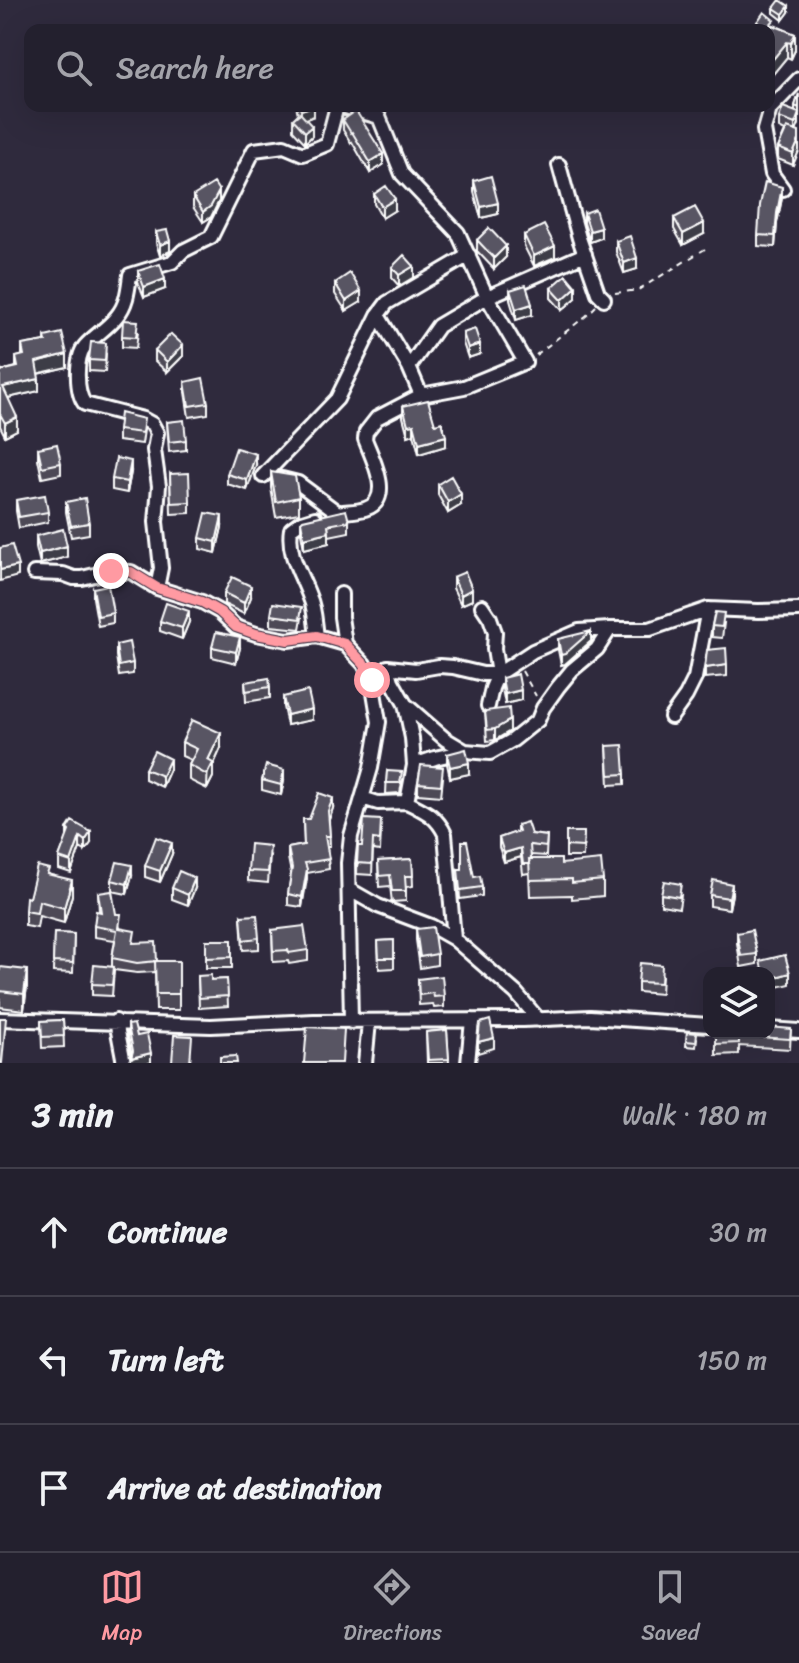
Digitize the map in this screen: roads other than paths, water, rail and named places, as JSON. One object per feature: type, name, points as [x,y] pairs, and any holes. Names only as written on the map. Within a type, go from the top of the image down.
[{"type":"street","points":[[775,104],[799,79]]},
{"type":"street","points":[[157,588],[161,568],[156,522],[159,486],[154,450],[157,433],[152,424],[143,419],[85,404],[80,398],[77,379],[83,348],[119,314],[127,298],[130,275],[172,262],[183,251],[211,237],[254,150],[284,146],[303,154],[327,144],[337,112]]},
{"type":"street","points":[[317,636],[312,601],[289,540],[291,529],[299,523],[337,512],[364,509],[380,498],[380,487],[365,439],[366,432],[377,418],[421,395],[464,387],[525,362],[487,297],[458,233],[402,174],[379,117],[361,112]]},
{"type":"street","points":[[769,112],[764,130],[772,174],[783,189]]},
{"type":"street","points":[[559,165],[598,293],[604,299]]},
{"type":"street","points":[[409,367],[438,326],[487,297],[585,254]]},
{"type":"street","points":[[337,512],[298,483],[263,476],[337,399],[378,315],[387,303],[469,255]]},
{"type":"street","points":[[378,315],[409,367],[421,395]]},
{"type":"street","points":[[34,573],[82,578],[131,572],[157,588],[202,602],[220,612],[236,627],[288,640],[317,636],[345,644],[364,664],[372,680],[379,722],[371,768],[351,836],[348,863],[351,1022]]},
{"type":"street","points":[[341,594],[345,644]]},
{"type":"street","points":[[482,606],[495,632],[498,674],[488,706]]},
{"type":"street","points":[[388,667],[416,670],[439,666],[498,674],[533,651],[579,631],[650,629],[708,609],[799,610]]},
{"type":"street","points":[[671,717],[695,678],[708,609]]},
{"type":"street","points":[[414,765],[465,751],[490,753],[513,740],[538,720],[543,708],[572,670],[597,649],[610,629]]},
{"type":"street","points":[[374,691],[388,667]]},
{"type":"street","points":[[388,667],[395,688],[405,704],[445,739],[465,751]]},
{"type":"street","points":[[405,704],[414,765],[407,802]]},
{"type":"street","points":[[362,798],[378,803],[407,802],[439,822],[445,834],[454,939]]},
{"type":"street","points":[[350,890],[378,906],[431,926],[454,939],[516,993],[539,1020]]},
{"type":"street","points":[[0,1019],[211,1026],[314,1021],[590,1017],[703,1025]]},
{"type":"street","points":[[468,1063],[472,1020]]},
{"type":"street","points":[[116,1021],[124,1063]]},
{"type":"street","points":[[365,1063],[369,1022]]},
{"type":"street","points":[[775,1029],[799,1031]]}]
